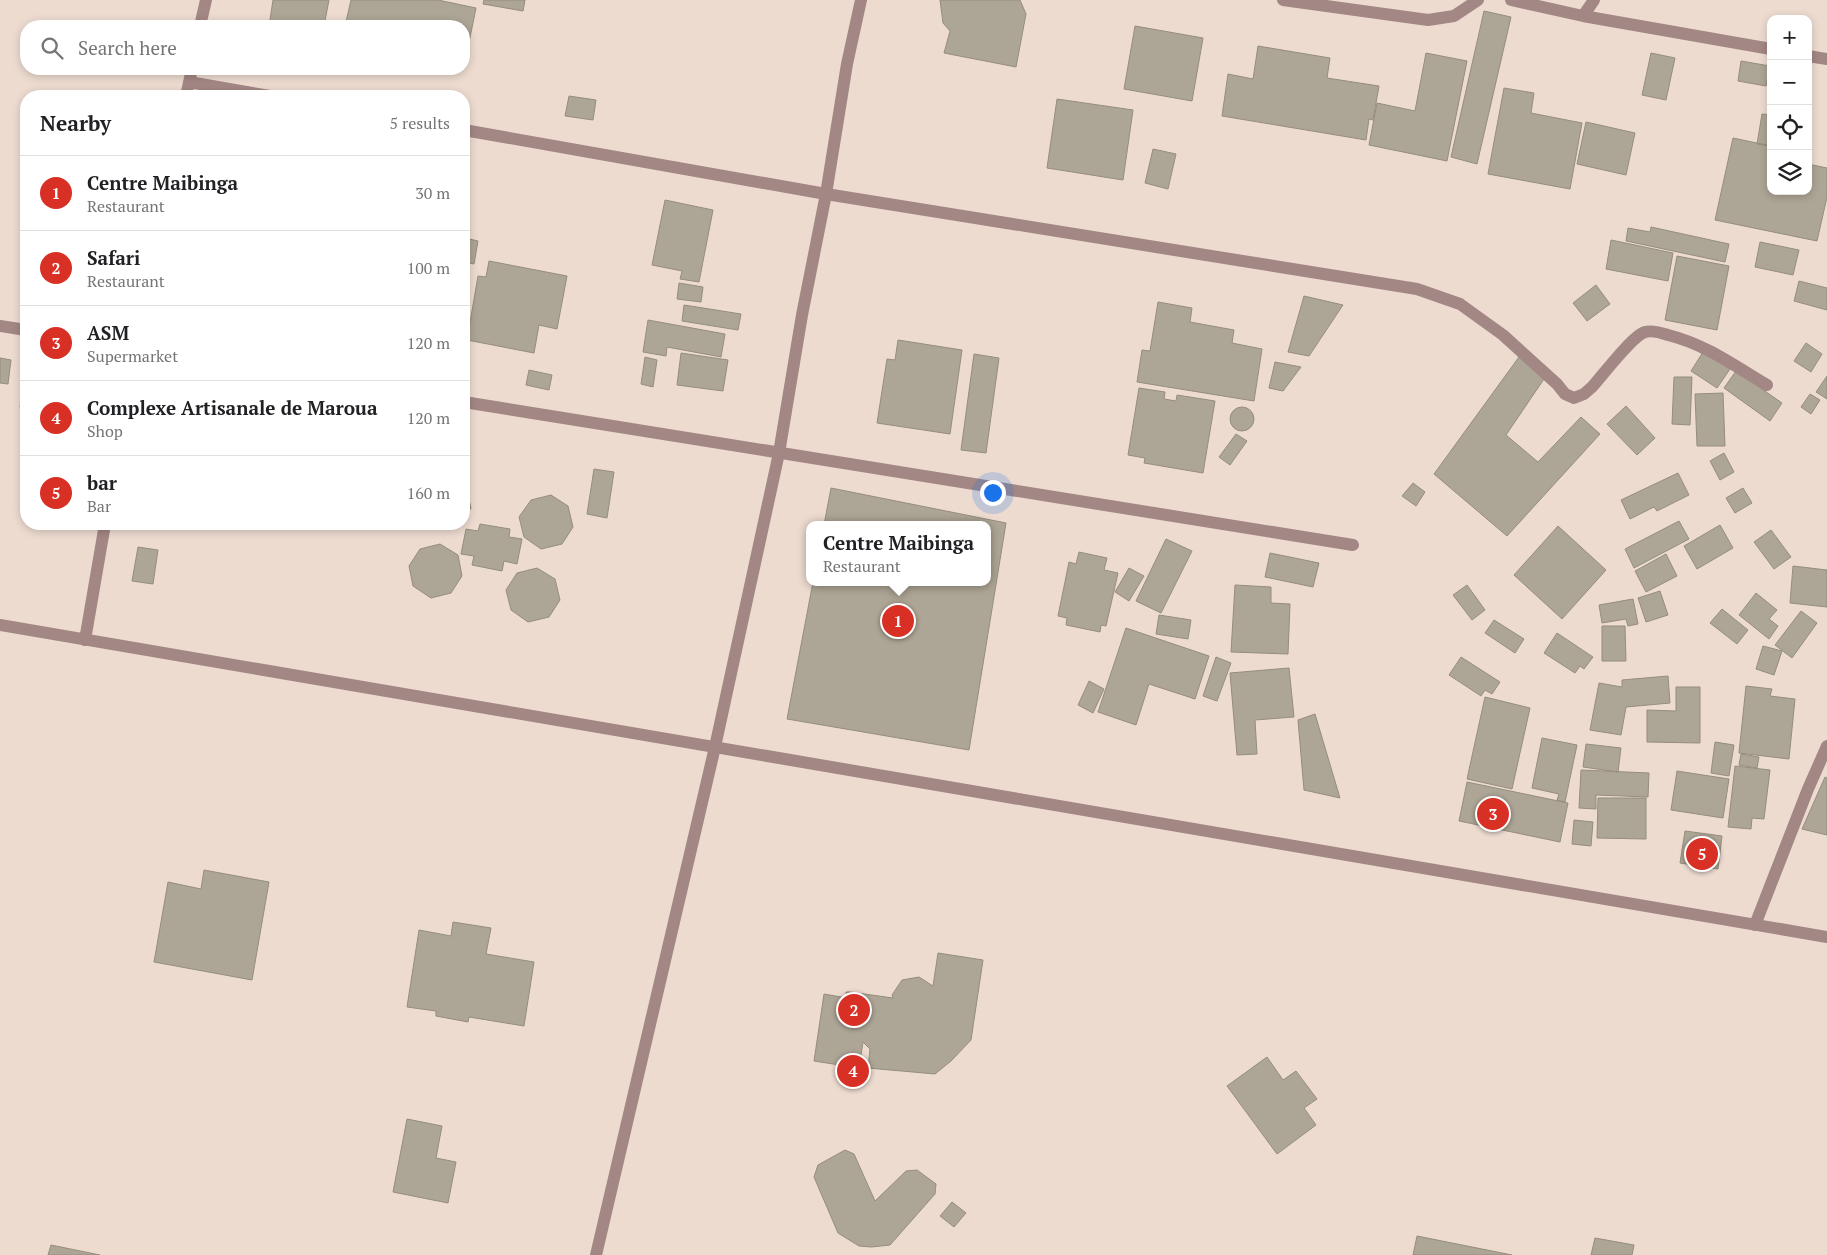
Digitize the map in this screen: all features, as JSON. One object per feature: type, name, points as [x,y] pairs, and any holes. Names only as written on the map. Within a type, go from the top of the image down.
[{"type":"street","points":[[201,20],[206,0]]},
{"type":"street","points":[[596,1255],[715,747],[779,453],[802,315],[826,194],[847,64],[861,0]]},
{"type":"street","points":[[1283,0],[1428,20],[1454,16],[1478,0]]},
{"type":"street","points":[[1511,0],[1584,16],[1767,48]]},
{"type":"street","points":[[1584,16],[1594,0]]},
{"type":"street","points":[[1812,57],[1827,59]]},
{"type":"street","points":[[187,90],[191,75]]},
{"type":"street","points":[[189,82],[235,90]]},
{"type":"street","points":[[470,131],[826,194],[1417,289],[1460,304],[1502,335],[1557,384],[1565,394],[1574,398],[1584,394],[1592,387],[1635,338],[1646,332],[1660,333],[1683,339],[1707,349],[1767,386]]},
{"type":"street","points":[[0,326],[20,329]]},
{"type":"street","points":[[470,403],[1353,545]]},
{"type":"street","points":[[85,640],[104,530]]},
{"type":"street","points":[[0,625],[1827,937]]},
{"type":"street","points":[[1755,925],[1808,788],[1827,746]]},
{"type":"building","points":[[273,0],[329,0],[325,20],[270,20]]},
{"type":"building","points":[[351,0],[438,0],[476,8],[470,38],[470,20],[346,20]]},
{"type":"building","points":[[484,0],[525,0],[523,11],[483,4]]},
{"type":"building","points":[[940,0],[1020,0],[1026,14],[1016,67],[944,53],[950,31],[943,23]]},
{"type":"building","points":[[1484,11],[1511,17],[1477,164],[1451,157]]},
{"type":"building","points":[[1135,26],[1203,38],[1192,101],[1124,89]]},
{"type":"building","points":[[1258,46],[1330,58],[1327,78],[1379,86],[1373,120],[1369,119],[1366,140],[1222,116],[1228,74],[1253,79]]},
{"type":"building","points":[[1426,53],[1467,61],[1447,161],[1369,145],[1377,103],[1415,111]]},
{"type":"building","points":[[1651,53],[1675,58],[1666,100],[1642,95]]},
{"type":"building","points":[[1741,61],[1767,65],[1766,86],[1738,81]]},
{"type":"building","points":[[1504,88],[1534,93],[1531,113],[1582,123],[1570,189],[1488,174]]},
{"type":"building","points":[[569,96],[596,100],[593,120],[565,116]]},
{"type":"building","points":[[1057,99],[1133,110],[1123,180],[1047,168]]},
{"type":"building","points":[[1762,114],[1767,115],[1767,145],[1757,144]]},
{"type":"building","points":[[1586,122],[1635,133],[1626,175],[1577,164]]},
{"type":"building","points":[[1733,138],[1767,145],[1767,195],[1812,195],[1812,165],[1827,168],[1827,197],[1817,241],[1715,220]]},
{"type":"building","points":[[1153,149],[1176,154],[1168,189],[1145,183]]},
{"type":"building","points":[[665,200],[713,210],[699,282],[680,279],[682,271],[652,265]]},
{"type":"building","points":[[1651,227],[1729,244],[1725,262],[1626,241],[1628,228],[1650,232]]},
{"type":"building","points":[[470,239],[478,241],[474,264],[470,263]]},
{"type":"building","points":[[1611,240],[1673,253],[1668,281],[1606,269]]},
{"type":"building","points":[[1760,242],[1799,250],[1793,275],[1755,267]]},
{"type":"building","points":[[1677,256],[1729,266],[1717,330],[1665,320]]},
{"type":"building","points":[[489,261],[567,276],[557,329],[539,325],[534,353],[470,341],[470,323],[478,276],[486,277]]},
{"type":"building","points":[[1799,281],[1827,288],[1827,310],[1794,301]]},
{"type":"building","points":[[679,283],[703,287],[701,302],[677,299]]},
{"type":"building","points":[[1596,285],[1610,304],[1587,321],[1573,303]]},
{"type":"building","points":[[1304,296],[1343,305],[1309,356],[1288,352]]},
{"type":"building","points":[[1158,302],[1192,308],[1190,322],[1234,330],[1232,343],[1262,349],[1254,401],[1137,382],[1142,350],[1150,351]]},
{"type":"building","points":[[684,305],[741,314],[738,330],[682,321]]},
{"type":"building","points":[[648,320],[725,334],[721,357],[667,347],[666,356],[643,352]]},
{"type":"building","points":[[898,340],[962,350],[950,434],[877,423],[887,359],[895,360]]},
{"type":"building","points":[[1806,343],[1822,354],[1811,372],[1794,361]]},
{"type":"building","points":[[1703,352],[1730,369],[1717,388],[1691,371]]},
{"type":"building","points":[[681,353],[728,360],[723,391],[677,385]]},
{"type":"building","points":[[974,354],[999,358],[986,453],[961,450]]},
{"type":"building","points":[[645,357],[657,360],[653,387],[641,384]]},
{"type":"building","points":[[1519,357],[1544,379],[1506,435],[1538,462],[1581,417],[1600,434],[1507,536],[1434,474]]},
{"type":"building","points":[[0,358],[11,360],[8,384],[0,383]]},
{"type":"building","points":[[1275,362],[1301,367],[1283,391],[1269,388]]},
{"type":"building","points":[[529,370],[552,375],[549,390],[526,385]]},
{"type":"building","points":[[1736,371],[1782,403],[1770,421],[1724,388]]},
{"type":"building","points":[[1827,376],[1827,399],[1816,392]]},
{"type":"building","points":[[1674,377],[1692,377],[1690,425],[1672,424]]},
{"type":"building","points":[[1139,388],[1165,392],[1164,399],[1176,401],[1177,395],[1215,401],[1203,473],[1144,463],[1145,458],[1128,455]]},
{"type":"building","points":[[1723,393],[1725,446],[1697,446],[1695,394]]},
{"type":"building","points":[[1810,394],[1820,400],[1811,414],[1801,407]]},
{"type":"building","points":[[1626,406],[1655,438],[1637,455],[1607,424]]},
{"type":"building","points":[[1242,407],[1250,411],[1254,419],[1250,427],[1242,431],[1234,427],[1230,419],[1234,411]]},
{"type":"building","points":[[1236,434],[1247,441],[1230,465],[1219,457]]},
{"type":"building","points":[[1724,453],[1734,472],[1720,480],[1710,461]]},
{"type":"building","points":[[594,469],[614,472],[607,518],[587,514]]},
{"type":"building","points":[[1678,473],[1689,495],[1657,511],[1654,507],[1630,519],[1621,500]]},
{"type":"building","points":[[1413,483],[1425,492],[1416,506],[1402,496]]},
{"type":"building","points":[[831,488],[1006,523],[969,750],[787,719],[812,586],[991,586],[991,521],[825,521]]},
{"type":"building","points":[[1743,488],[1752,503],[1735,513],[1726,498]]},
{"type":"building","points":[[551,495],[568,506],[573,527],[562,544],[541,549],[524,537],[519,517],[531,500]]},
{"type":"building","points":[[1679,521],[1689,539],[1634,568],[1625,549]]},
{"type":"building","points":[[480,524],[510,529],[509,537],[522,539],[517,564],[504,561],[502,571],[472,565],[474,556],[461,554],[466,530],[478,531]]},
{"type":"building","points":[[1720,525],[1733,548],[1697,569],[1684,546]]},
{"type":"building","points":[[1558,526],[1606,570],[1562,619],[1514,575]]},
{"type":"building","points":[[1771,530],[1791,557],[1774,569],[1754,542]]},
{"type":"building","points":[[1166,539],[1192,551],[1161,613],[1136,601]]},
{"type":"building","points":[[440,544],[458,555],[462,576],[451,593],[431,598],[413,586],[409,566],[420,549]]},
{"type":"building","points":[[138,547],[158,550],[153,584],[132,581]]},
{"type":"building","points":[[1079,552],[1107,558],[1104,570],[1118,573],[1106,626],[1101,625],[1100,632],[1066,625],[1067,618],[1058,616],[1069,562],[1076,564]]},
{"type":"building","points":[[1270,553],[1319,563],[1313,587],[1265,577]]},
{"type":"building","points":[[1666,554],[1677,576],[1646,592],[1635,571]]},
{"type":"building","points":[[1793,566],[1827,570],[1827,607],[1790,603]]},
{"type":"building","points":[[537,568],[555,579],[560,600],[549,617],[528,622],[511,610],[506,590],[517,573]]},
{"type":"building","points":[[1129,568],[1144,576],[1129,601],[1115,592]]},
{"type":"building","points":[[1235,585],[1271,587],[1271,603],[1290,604],[1288,654],[1231,652]]},
{"type":"building","points":[[1467,585],[1485,610],[1472,620],[1453,595]]},
{"type":"building","points":[[1660,591],[1668,615],[1646,622],[1638,598]]},
{"type":"building","points":[[1756,593],[1777,610],[1769,619],[1778,626],[1769,639],[1739,615]]},
{"type":"building","points":[[1633,599],[1638,624],[1628,626],[1626,619],[1602,623],[1599,605]]},
{"type":"building","points":[[1722,609],[1748,630],[1737,644],[1710,623]]},
{"type":"building","points":[[1801,611],[1817,623],[1792,658],[1775,645]]},
{"type":"building","points":[[1159,615],[1191,620],[1188,639],[1156,634]]},
{"type":"building","points":[[1494,620],[1524,639],[1515,653],[1485,633]]},
{"type":"building","points":[[1602,626],[1625,626],[1626,661],[1602,661]]},
{"type":"building","points":[[1126,628],[1209,656],[1195,699],[1149,684],[1136,725],[1098,712]]},
{"type":"building","points":[[1557,633],[1593,657],[1584,669],[1580,666],[1575,673],[1544,653]]},
{"type":"building","points":[[1763,646],[1782,651],[1774,675],[1756,669]]},
{"type":"building","points":[[1216,657],[1231,663],[1217,701],[1203,696]]},
{"type":"building","points":[[1461,657],[1500,682],[1492,694],[1485,690],[1481,696],[1449,675]]},
{"type":"building","points":[[1289,668],[1294,717],[1255,720],[1257,754],[1237,755],[1230,673]]},
{"type":"building","points":[[1668,676],[1670,703],[1626,707],[1621,735],[1590,730],[1599,683],[1622,687],[1622,680]]},
{"type":"building","points":[[1089,681],[1104,689],[1093,713],[1078,705]]},
{"type":"building","points":[[1746,686],[1772,689],[1770,696],[1795,699],[1789,759],[1739,753]]},
{"type":"building","points":[[1676,687],[1700,687],[1700,743],[1647,742],[1647,710],[1676,711]]},
{"type":"building","points":[[1485,697],[1530,708],[1512,789],[1467,779]]},
{"type":"building","points":[[1315,714],[1340,798],[1304,790],[1298,720]]},
{"type":"building","points":[[1542,738],[1577,745],[1565,802],[1557,800],[1559,794],[1532,788]]},
{"type":"building","points":[[1715,742],[1734,745],[1729,776],[1711,773]]},
{"type":"building","points":[[1586,744],[1621,748],[1618,772],[1583,767]]},
{"type":"building","points":[[1741,754],[1759,757],[1757,768],[1739,765]]},
{"type":"building","points":[[1735,766],[1770,770],[1764,819],[1752,818],[1751,829],[1728,827]]},
{"type":"building","points":[[1581,770],[1649,773],[1648,797],[1596,795],[1596,809],[1579,808]]},
{"type":"building","points":[[1677,771],[1729,779],[1723,818],[1671,810]]},
{"type":"building","points":[[1825,777],[1827,778],[1827,835],[1802,829]]},
{"type":"building","points":[[1467,782],[1568,803],[1560,842],[1459,821]]},
{"type":"building","points":[[1598,798],[1646,798],[1646,839],[1597,838]]},
{"type":"building","points":[[1574,820],[1593,822],[1591,846],[1572,844]]},
{"type":"building","points":[[1685,831],[1722,836],[1718,869],[1680,863]]},
{"type":"building","points":[[204,870],[269,882],[252,980],[154,962],[168,882],[201,889]]},
{"type":"building","points":[[453,922],[491,928],[486,954],[534,962],[524,1026],[469,1017],[468,1022],[436,1016],[436,1011],[407,1007],[419,930],[451,936]]},
{"type":"building","points":[[938,953],[983,960],[971,1040],[951,1061],[935,1074],[868,1068],[870,1049],[863,1042],[859,1068],[814,1061],[824,994],[847,998],[846,992],[850,992],[893,998],[892,995],[902,980],[919,977],[933,986]]},
{"type":"building","points":[[1267,1057],[1283,1080],[1296,1071],[1317,1099],[1304,1108],[1316,1125],[1277,1154],[1227,1086]]},
{"type":"building","points":[[407,1119],[442,1126],[436,1158],[456,1162],[448,1203],[393,1192]]},
{"type":"building","points":[[845,1150],[854,1154],[875,1201],[906,1171],[917,1170],[936,1184],[935,1194],[890,1245],[859,1246],[838,1233],[814,1177],[818,1165]]},
{"type":"building","points":[[952,1202],[966,1213],[954,1227],[940,1216]]},
{"type":"building","points":[[1417,1236],[1512,1255],[1413,1255]]},
{"type":"building","points":[[1595,1238],[1634,1245],[1632,1255],[1591,1255]]},
{"type":"building","points":[[51,1245],[100,1255],[48,1255]]},
{"type":"place","name":"Centre Maibinga","points":[[898,621]]},
{"type":"place","name":"ASM","points":[[1493,814]]},
{"type":"place","name":"bar","points":[[1702,854]]},
{"type":"place","name":"Safari","points":[[854,1010]]},
{"type":"place","name":"Complexe Artisanale de Maroua","points":[[853,1071]]}]
